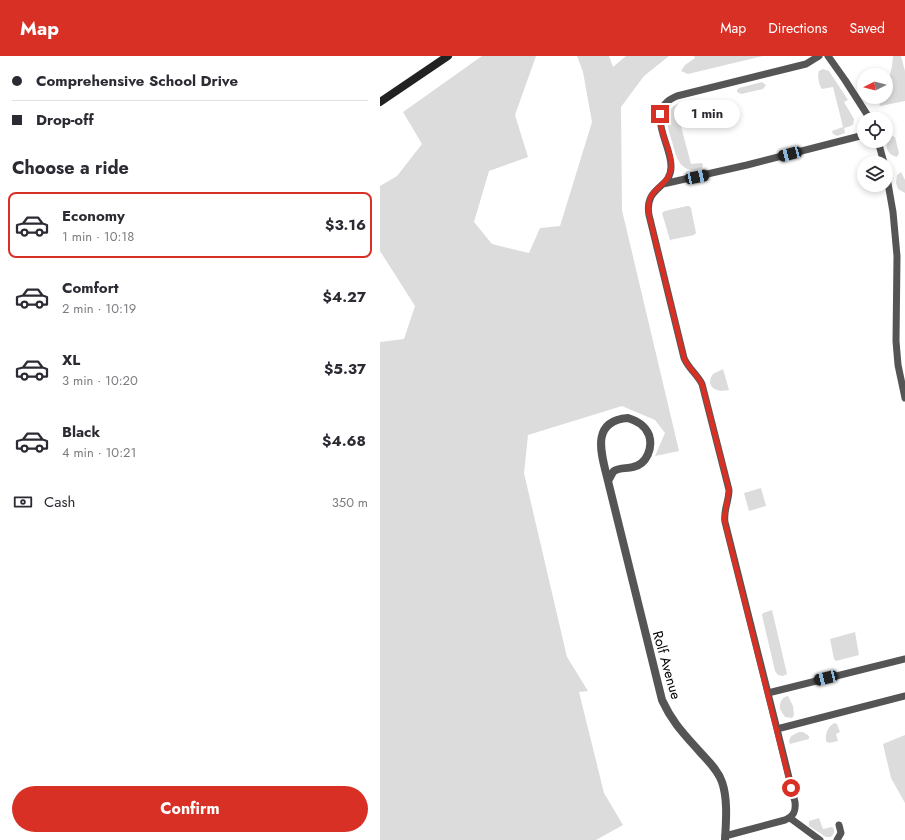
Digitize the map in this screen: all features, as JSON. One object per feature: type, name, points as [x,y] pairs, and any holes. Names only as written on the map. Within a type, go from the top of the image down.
[{"type":"main road","points":[[380,102],[448,56]]},
{"type":"street","name":"Rolf Avenue","points":[[608,481],[614,471],[620,468],[635,466],[642,462],[647,455],[650,447],[650,439],[647,431],[635,420],[623,418],[612,422],[606,427],[602,434],[600,442],[608,481],[662,700],[672,719],[719,775],[725,798],[725,838]]},
{"type":"lane","points":[[725,838],[790,818],[796,809],[724,519],[729,490],[702,384],[696,374],[686,363],[684,358],[649,215],[648,204],[655,191],[668,177],[671,166],[660,120],[666,102],[677,96],[806,64],[818,56]]},
{"type":"lane","points":[[828,56],[866,112]]},
{"type":"lane","points":[[662,184],[740,167],[857,137]]},
{"type":"lane","points":[[890,192],[897,256],[896,341],[900,376],[905,398]]},
{"type":"lane","points":[[768,693],[905,659]]},
{"type":"lane","points":[[777,729],[905,696]]},
{"type":"lane","points":[[790,818],[820,840]]},
{"type":"lane","points":[[837,840],[840,833],[840,825]]},
{"type":"shaded area","points":[[482,56],[536,56],[515,115],[528,157],[489,171],[474,222],[492,244],[529,253],[540,228],[560,226],[592,122],[583,72],[577,56],[609,56],[613,67],[626,56],[669,56],[644,76],[621,107],[622,210],[679,451],[655,456],[665,433],[655,420],[622,406],[528,435],[524,473],[567,657],[588,691],[579,692],[604,793],[623,825],[596,840],[380,840],[380,342],[404,339],[415,306],[380,251],[380,186],[397,176],[422,144],[403,112]]},
{"type":"shaded area","points":[[694,56],[763,56],[688,74],[681,71],[685,65],[695,58]]},
{"type":"shaded area","points":[[893,56],[901,56],[905,71],[905,101],[893,103],[893,68],[892,68]]},
{"type":"shaded area","points":[[823,69],[829,71],[848,100],[844,102],[854,119],[853,125],[844,128],[845,133],[837,136],[833,134],[832,131],[843,127],[833,87],[822,89],[820,85],[818,73]]},
{"type":"shaded area","points":[[762,82],[766,85],[763,89],[741,94],[737,92],[739,88]]},
{"type":"shaded area","points":[[684,102],[687,103],[687,108],[677,111],[691,164],[702,163],[703,165],[702,168],[697,170],[684,167],[678,160],[669,132],[667,119],[668,113],[671,108]]},
{"type":"shaded area","points":[[879,104],[890,104],[880,106]]},
{"type":"shaded area","points":[[893,136],[895,137],[899,153],[897,157],[891,154],[887,149],[893,148]]},
{"type":"shaded area","points":[[901,172],[905,180],[905,193],[898,189],[896,183],[897,175]]},
{"type":"shaded area","points":[[687,206],[691,208],[696,233],[694,235],[670,240],[662,213]]},
{"type":"shaded area","points":[[723,369],[729,390],[720,391],[713,388],[710,382],[713,374]]},
{"type":"shaded area","points":[[761,488],[766,506],[749,511],[744,493]]},
{"type":"shaded area","points":[[772,610],[787,674],[783,676],[778,675],[775,671],[762,615],[763,613]]},
{"type":"shaded area","points":[[855,632],[859,655],[836,661],[834,659],[830,639]]},
{"type":"shaded area","points":[[788,696],[793,706],[794,715],[792,718],[785,717],[780,709],[781,701]]},
{"type":"shaded area","points":[[834,723],[837,724],[840,732],[836,734],[838,741],[829,743],[826,741],[827,733],[830,726]]},
{"type":"shaded area","points":[[799,732],[803,732],[809,736],[809,739],[790,744],[789,741],[791,736]]},
{"type":"shaded area","points":[[905,735],[905,803],[891,778],[883,744]]},
{"type":"shaded area","points":[[819,818],[823,829],[832,827],[834,829],[834,833],[831,837],[826,837],[809,826],[809,821]]},
{"type":"route","points":[[660,114],[660,127],[670,158],[671,170],[666,181],[652,194],[648,204],[649,215],[684,358],[689,367],[699,378],[705,393],[729,490],[724,519],[791,788]]}]
